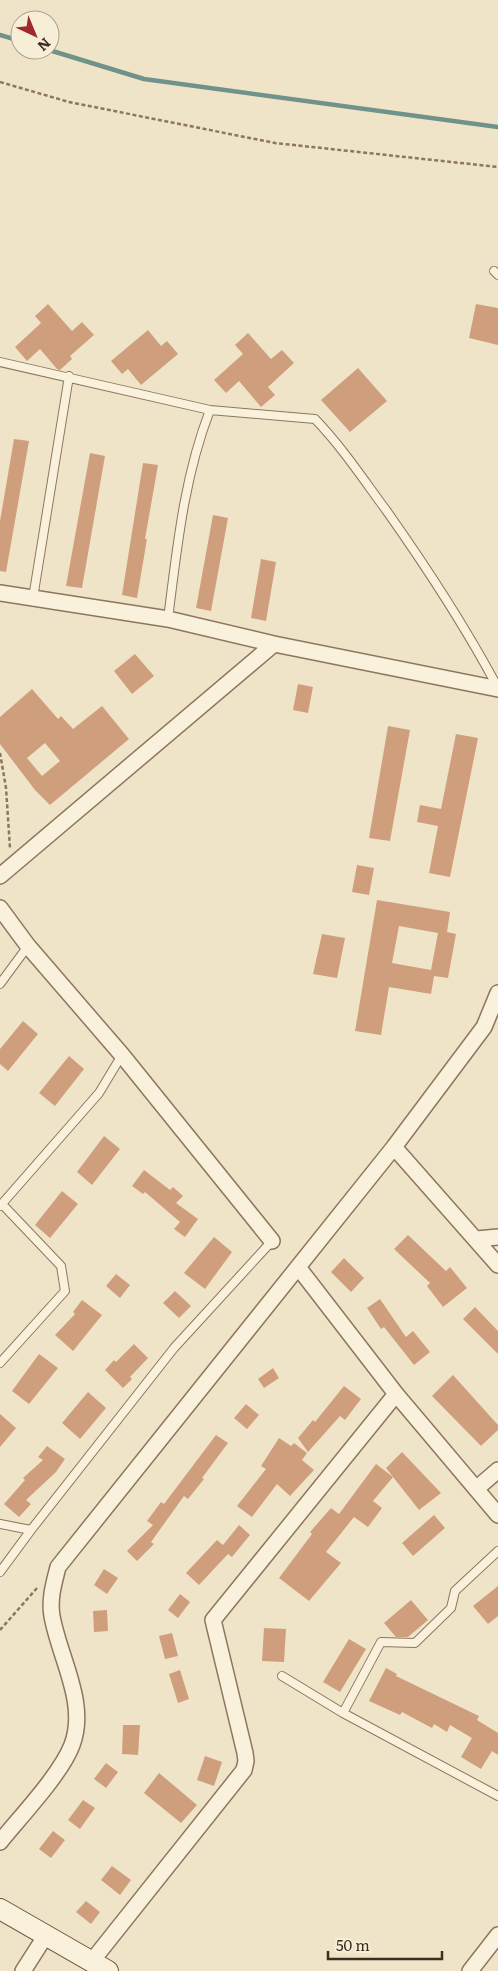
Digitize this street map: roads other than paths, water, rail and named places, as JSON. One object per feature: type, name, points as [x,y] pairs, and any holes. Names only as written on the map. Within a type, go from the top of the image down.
[{"type":"street","points":[[0,593],[168,619],[274,644],[498,689]]},
{"type":"street","points":[[0,876],[274,644]]},
{"type":"street","points":[[0,908],[28,946],[122,1055],[272,1241]]},
{"type":"street","points":[[0,1842],[64,1762],[73,1744],[77,1726],[76,1706],[52,1615],[51,1593],[58,1567],[394,1147],[484,1027],[497,1004]]},
{"type":"street","points":[[394,1147],[498,1265]]},
{"type":"street","points":[[477,1239],[498,1237]]},
{"type":"street","points":[[298,1267],[396,1394],[498,1515]]},
{"type":"street","points":[[0,1909],[100,1966],[244,1770],[246,1762],[244,1752],[213,1620],[396,1394]]},
{"type":"street","points":[[476,1489],[498,1470]]},
{"type":"street","points":[[23,1971],[46,1935]]},
{"type":"street","points":[[470,1971],[498,1935]]},
{"type":"lane","points":[[0,362],[69,376],[210,410],[315,420],[336,441],[425,565],[472,639],[498,689]]},
{"type":"lane","points":[[33,598],[69,376]]},
{"type":"lane","points":[[168,619],[182,516],[197,445],[210,410]]},
{"type":"lane","points":[[0,984],[28,946]]},
{"type":"lane","points":[[0,1362],[65,1291],[61,1266],[1,1205],[99,1093],[122,1055]]},
{"type":"lane","points":[[0,1572],[174,1348],[272,1241]]},
{"type":"lane","points":[[0,1524],[31,1530]]},
{"type":"lane","points":[[343,1713],[381,1642],[415,1643],[451,1608],[456,1591],[498,1551]]},
{"type":"lane","points":[[282,1676],[343,1713],[498,1796]]},
{"type":"waterway","points":[[0,35],[10,38]]},
{"type":"waterway","points":[[60,53],[144,79],[498,127]]}]
